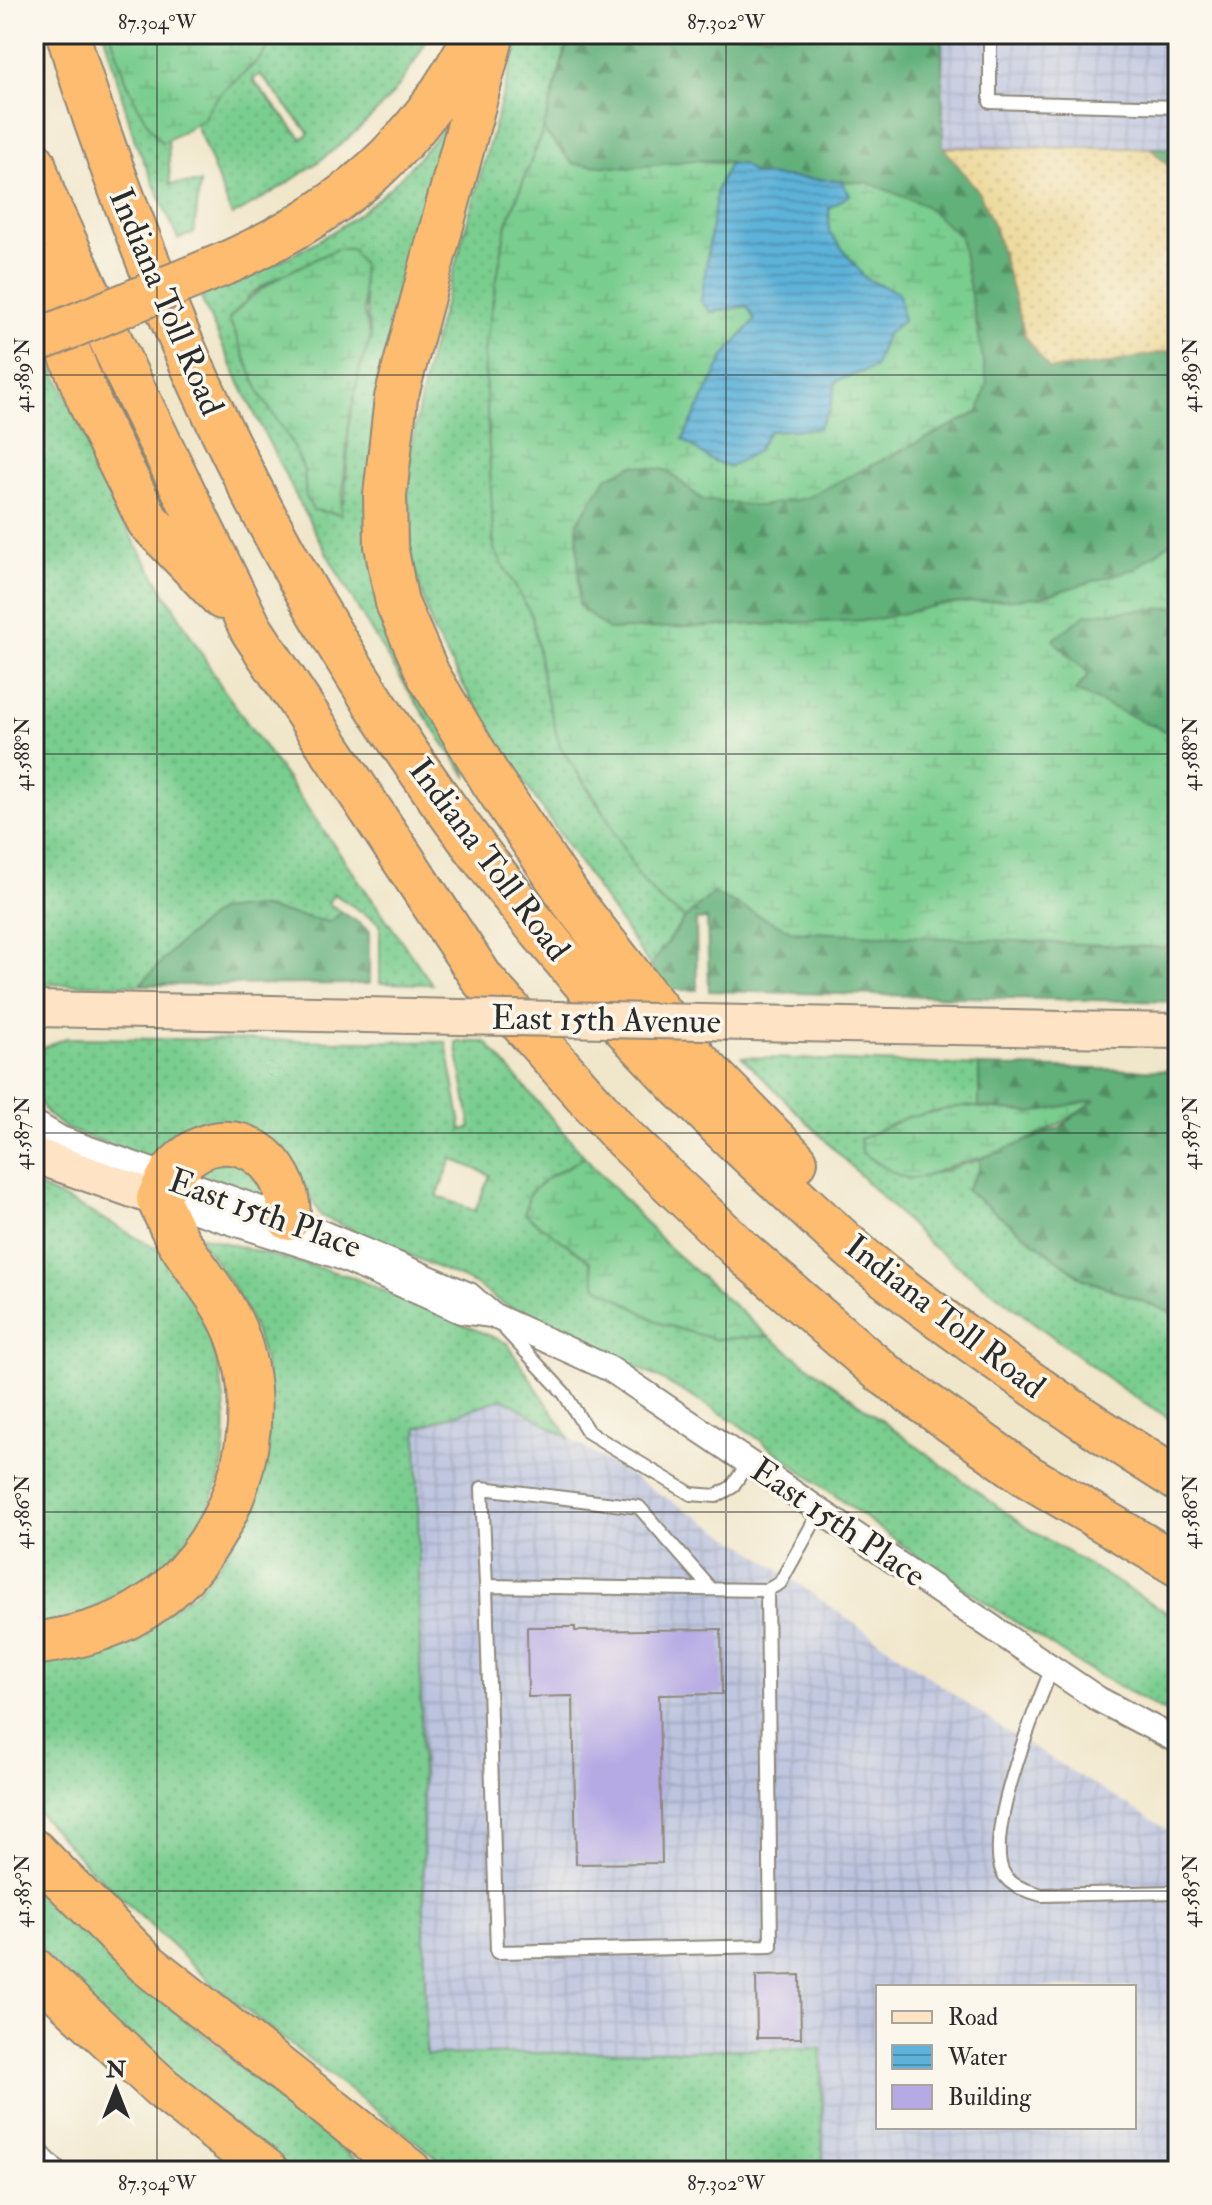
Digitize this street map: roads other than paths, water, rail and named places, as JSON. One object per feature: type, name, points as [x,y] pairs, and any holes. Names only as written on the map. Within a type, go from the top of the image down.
[{"type":"highway","name":"Indiana Toll Road","points":[[68,34],[110,167],[176,331],[229,451],[323,625],[386,724],[563,959],[700,1109],[869,1263],[1043,1394],[1178,1480]]},
{"type":"highway","points":[[34,342],[226,252],[351,163],[401,111],[453,34]]},
{"type":"highway","points":[[34,319],[226,252],[323,213],[389,158],[419,126],[453,78],[475,34]]},
{"type":"highway","points":[[493,34],[396,398],[385,495],[386,546],[397,603],[429,676],[492,781],[573,902],[697,1060],[808,1174],[869,1263]]},
{"type":"highway","name":"Indiana Toll Road","points":[[34,163],[44,195],[126,373],[251,629],[483,980],[623,1137],[745,1254],[883,1373],[1029,1477],[1178,1565]]},
{"type":"highway","points":[[34,266],[92,408],[148,521],[251,629]]},
{"type":"highway","points":[[34,1644],[79,1638],[138,1612],[183,1577],[213,1534],[235,1492],[249,1442],[249,1390],[235,1331],[213,1289],[178,1241],[163,1188],[179,1163],[210,1145],[247,1147],[276,1167],[288,1192],[289,1219]]},
{"type":"highway","points":[[34,1851],[147,1964],[410,2171]]},
{"type":"highway","points":[[34,1969],[162,2088]]},
{"type":"highway","points":[[34,1996],[162,2088],[267,2171]]},
{"type":"street","name":"East 15th Avenue","points":[[34,1009],[1178,1031]]},
{"type":"street","name":"East 15th Place","points":[[34,1123],[163,1188],[338,1256],[461,1311],[492,1315]]},
{"type":"street","name":"East 15th Place","points":[[34,1155],[289,1219],[469,1295],[492,1315],[610,1369],[1098,1699],[1178,1741]]},
{"type":"lane","points":[[990,34],[990,102],[1178,107]]},
{"type":"lane","points":[[492,1315],[564,1393],[588,1432],[691,1494],[716,1496],[732,1487],[748,1463]]},
{"type":"lane","points":[[711,1589],[639,1507],[482,1488],[497,1952],[771,1946],[767,1590]]},
{"type":"lane","points":[[486,1586],[767,1590],[780,1583],[820,1511]]},
{"type":"lane","points":[[1052,1668],[1022,1741],[1008,1799],[1000,1866],[1008,1879],[1021,1889],[1042,1895],[1178,1892]]},
{"type":"lane","points":[[34,2143],[61,2171]]},
{"type":"water","points":[[729,164],[742,164],[755,175],[841,181],[850,195],[829,208],[829,232],[866,279],[899,293],[903,321],[886,335],[874,368],[836,381],[830,409],[818,428],[769,431],[757,451],[729,467],[709,459],[683,439],[725,355],[755,320],[747,306],[711,312],[701,302],[717,188]]}]
